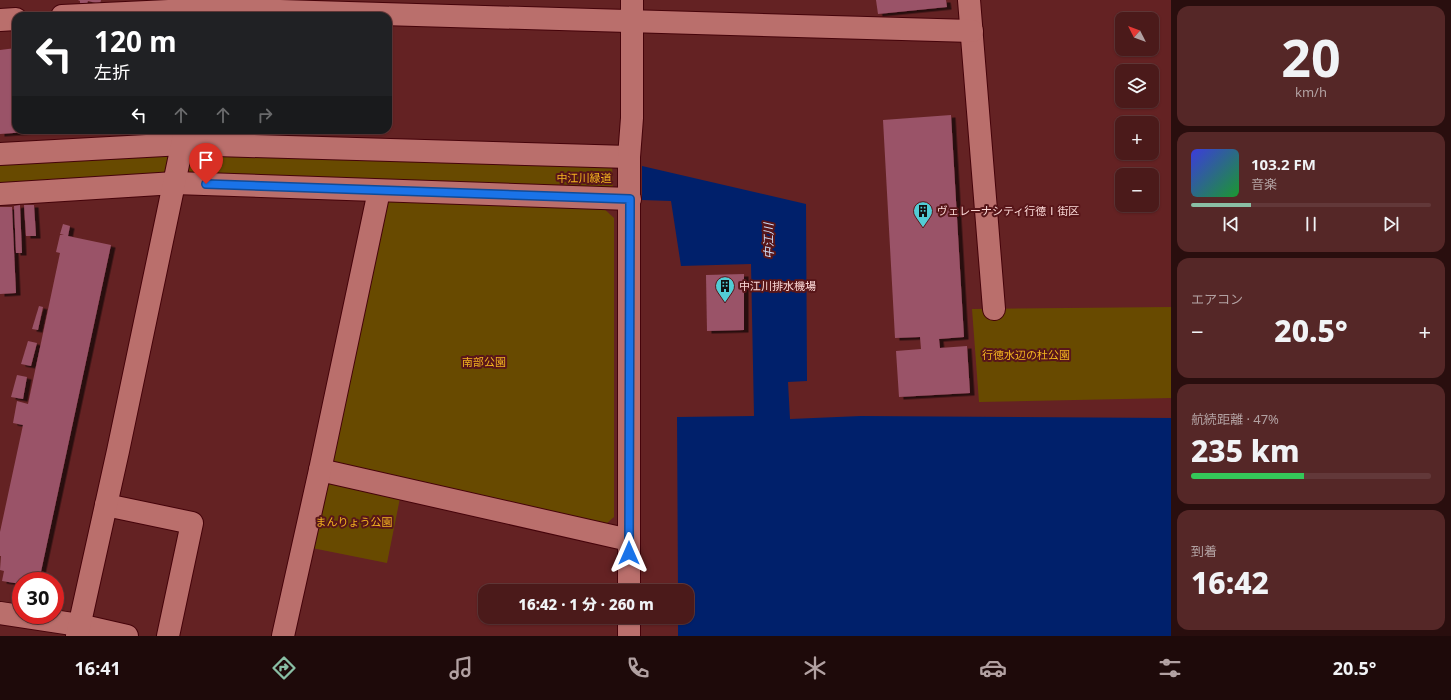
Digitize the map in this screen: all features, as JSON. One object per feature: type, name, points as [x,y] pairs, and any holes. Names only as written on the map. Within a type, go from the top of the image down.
[{"type":"street","points":[[67,12],[69,0]]},
{"type":"street","points":[[629,584],[629,157],[632,118],[632,0]]},
{"type":"street","points":[[969,0],[994,309]]},
{"type":"street","points":[[313,12],[354,6],[632,22],[972,31]]},
{"type":"street","points":[[138,12],[211,8],[270,12]]},
{"type":"street","points":[[0,20],[12,19]]},
{"type":"street","points":[[0,154],[184,137],[277,138],[629,157]]},
{"type":"street","points":[[78,631],[184,137]]},
{"type":"street","points":[[0,194],[175,183],[630,199]]},
{"type":"street","points":[[283,636],[320,470],[379,190]]},
{"type":"street","points":[[320,470],[629,540]]},
{"type":"street","points":[[106,505],[192,523],[168,636]]},
{"type":"street","points":[[0,613],[78,631],[127,636]]},
{"type":"street","points":[[629,624],[629,636]]},
{"type":"green space","points":[[164,152],[169,157],[166,173],[0,187],[0,162]]},
{"type":"green space","name":"中江川緑道","points":[[189,154],[612,163],[613,194],[185,174]]},
{"type":"green space","name":"南部公園","points":[[394,197],[600,205],[614,218],[614,517],[606,524],[337,465],[330,455],[383,207]]},
{"type":"green space","name":"行徳水辺の杜公園","points":[[1171,307],[1171,398],[979,402],[972,309]]},
{"type":"green space","name":"まんりょう公園","points":[[332,482],[400,498],[387,563],[312,548],[325,488]]},
{"type":"water","name":"中江川","points":[[642,166],[806,204],[807,381],[788,382],[790,419],[861,416],[1171,418],[1171,636],[678,636],[678,624],[694,624],[694,584],[678,584],[677,417],[754,416],[751,264],[681,266],[671,201],[642,200]]},
{"type":"building","points":[[78,0],[101,0],[100,4],[88,1],[87,4],[80,3]]},
{"type":"building","points":[[876,0],[946,0],[947,7],[878,14]]},
{"type":"building","points":[[12,48],[12,133],[0,134],[0,50]]},
{"type":"building","name":"ヴェレーナシティ行徳Ⅰ街区","points":[[951,115],[964,337],[939,339],[940,348],[967,346],[970,393],[899,397],[896,351],[921,349],[920,337],[895,338],[883,120]]},
{"type":"building","points":[[20,205],[22,253],[16,253],[14,206]]},
{"type":"building","points":[[24,205],[34,205],[36,236],[26,236]]},
{"type":"building","points":[[0,207],[12,207],[16,293],[0,294]]},
{"type":"building","points":[[63,224],[70,226],[68,236],[111,245],[41,572],[12,572],[12,583],[2,581],[4,571],[0,570],[0,532],[23,425],[13,423],[17,401],[28,404],[60,253],[56,252],[60,235],[64,235],[60,234]]},
{"type":"building","name":"中江川排水機場","points":[[744,274],[744,330],[707,331],[706,275]]},
{"type":"building","points":[[39,306],[43,307],[38,330],[32,329]]},
{"type":"building","points":[[28,341],[37,343],[31,366],[21,364]]},
{"type":"building","points":[[17,375],[27,377],[23,399],[11,397]]},
{"type":"place","name":"ヴェレーナシティ行徳Ⅰ街区","points":[[923,228]]},
{"type":"place","name":"中江川排水機場","points":[[725,303]]},
{"type":"route","points":[[206,184],[630,199],[629,553]]}]
